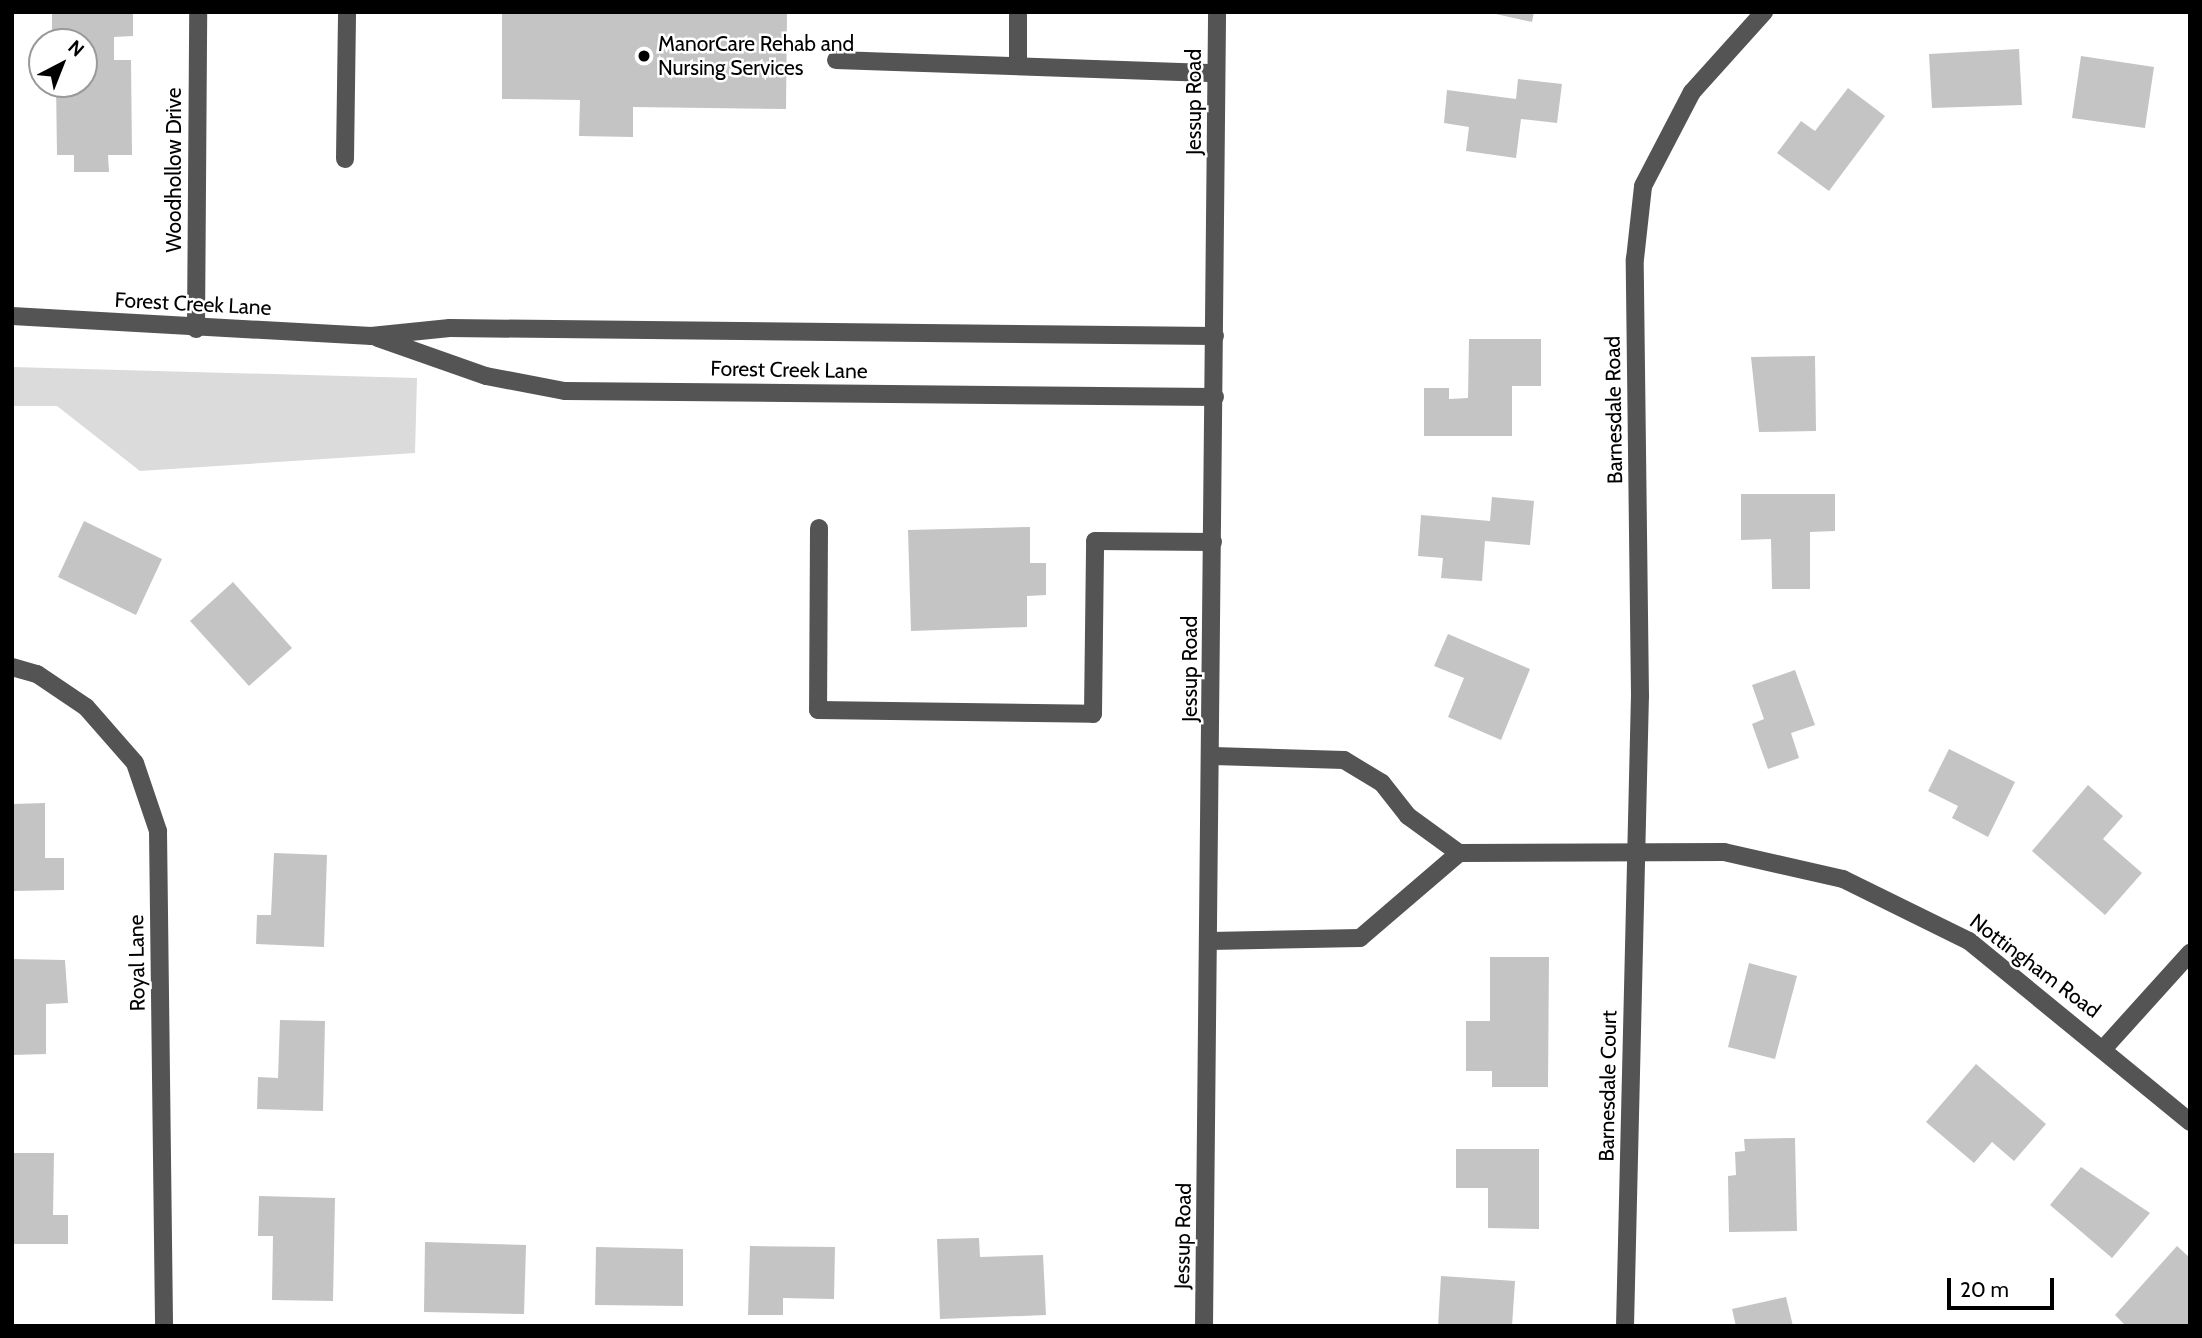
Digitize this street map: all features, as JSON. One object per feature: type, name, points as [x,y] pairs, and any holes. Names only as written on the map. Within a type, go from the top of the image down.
[{"type":"street","name":"Woodhollow Drive","points":[[196,329],[198,12]]},
{"type":"street","points":[[345,159],[347,12]]},
{"type":"street","points":[[1018,12],[1018,62]]},
{"type":"street","name":"Jessup Road","points":[[1204,1326],[1213,756],[1217,12]]},
{"type":"street","name":"Barnesdale Road","points":[[1637,848],[1635,259],[1643,186],[1692,92],[1764,12]]},
{"type":"street","points":[[836,60],[1018,62],[1216,74]]},
{"type":"street","name":"Forest Creek Lane","points":[[12,316],[196,329],[372,336],[450,328],[1215,335]]},
{"type":"street","name":"Forest Creek Lane","points":[[372,336],[486,376],[565,391],[1215,397]]},
{"type":"street","points":[[819,528],[818,710],[1093,713],[1094,541],[1213,542]]},
{"type":"street","name":"Royal Lane","points":[[12,667],[37,674],[86,707],[135,763],[158,831],[164,1326]]},
{"type":"street","points":[[1210,941],[1360,938],[1459,853],[1408,816],[1382,783],[1344,760],[1213,756]]},
{"type":"street","name":"Nottingham Road","points":[[1459,853],[1637,848],[1724,852],[1843,879],[1969,941],[2105,1047],[2190,1122]]},
{"type":"street","name":"Barnesdale Court","points":[[1625,1326],[1637,848]]},
{"type":"street","points":[[2105,1047],[2190,953]]},
{"type":"shaded area","points":[[12,367],[417,378],[415,453],[140,471],[57,406],[12,406]]},
{"type":"building","points":[[52,12],[133,12],[133,36],[114,37],[114,60],[131,60],[132,155],[108,155],[109,172],[74,172],[74,155],[57,155],[56,98],[98,98],[98,28],[52,28]]},
{"type":"building","name":"ManorCare Rehab and Nursing Services","points":[[502,12],[787,13],[786,109],[633,107],[633,137],[579,136],[580,100],[502,99]]},
{"type":"building","points":[[1487,12],[1534,12],[1532,22]]},
{"type":"building","points":[[2019,49],[2022,105],[1932,108],[1929,54]]},
{"type":"building","points":[[2081,56],[2154,67],[2145,128],[2072,118]]},
{"type":"building","points":[[1518,79],[1562,84],[1557,123],[1521,119],[1516,158],[1466,151],[1469,127],[1444,123],[1447,90],[1516,99]]},
{"type":"building","points":[[1848,88],[1885,116],[1829,191],[1777,153],[1801,121],[1815,131]]},
{"type":"building","points":[[1469,339],[1541,339],[1541,386],[1512,386],[1512,436],[1424,436],[1424,388],[1449,388],[1449,399],[1468,398]]},
{"type":"building","points":[[1815,356],[1816,431],[1759,432],[1751,357]]},
{"type":"building","points":[[1741,494],[1835,494],[1835,531],[1810,532],[1810,589],[1772,589],[1771,539],[1741,540]]},
{"type":"building","points":[[1492,497],[1534,501],[1530,545],[1485,541],[1482,581],[1441,578],[1443,558],[1418,556],[1421,515],[1490,521]]},
{"type":"building","points":[[84,521],[162,559],[136,615],[58,577]]},
{"type":"building","points":[[1030,527],[1030,563],[1046,563],[1046,595],[1027,596],[1027,627],[911,631],[908,530]]},
{"type":"building","points":[[233,582],[292,648],[249,686],[190,621]]},
{"type":"building","points":[[1448,634],[1530,669],[1501,740],[1448,717],[1464,678],[1434,666]]},
{"type":"building","points":[[1795,670],[1815,725],[1791,733],[1799,758],[1768,769],[1752,724],[1764,719],[1752,685]]},
{"type":"building","points":[[1949,749],[2015,782],[1988,837],[1952,818],[1958,806],[1928,791]]},
{"type":"building","points":[[2088,785],[2123,816],[2103,839],[2142,873],[2105,915],[2032,851]]},
{"type":"building","points":[[45,803],[45,858],[64,858],[64,890],[12,891],[12,804]]},
{"type":"building","points":[[274,853],[327,855],[324,947],[256,944],[257,915],[271,915]]},
{"type":"building","points":[[1490,957],[1549,957],[1548,1087],[1492,1087],[1492,1071],[1466,1071],[1466,1021],[1490,1021]]},
{"type":"building","points":[[12,959],[65,960],[68,1003],[46,1004],[46,1054],[12,1055]]},
{"type":"building","points":[[1749,963],[1797,976],[1775,1059],[1728,1047]]},
{"type":"building","points":[[280,1020],[325,1021],[323,1111],[257,1109],[258,1077],[278,1078]]},
{"type":"building","points":[[1976,1064],[2046,1124],[2014,1161],[1992,1142],[1974,1163],[1926,1122]]},
{"type":"building","points":[[1795,1138],[1797,1231],[1729,1232],[1728,1176],[1736,1175],[1735,1152],[1745,1151],[1744,1139]]},
{"type":"building","points":[[1456,1149],[1539,1149],[1539,1229],[1488,1228],[1488,1188],[1456,1188]]},
{"type":"building","points":[[12,1153],[54,1153],[53,1215],[68,1215],[68,1244],[12,1244]]},
{"type":"building","points":[[2081,1167],[2150,1213],[2112,1258],[2050,1205]]},
{"type":"building","points":[[259,1196],[335,1198],[333,1301],[272,1300],[273,1236],[258,1236]]},
{"type":"building","points":[[979,1238],[980,1257],[1043,1255],[1046,1315],[940,1319],[937,1239]]},
{"type":"building","points":[[425,1242],[526,1245],[524,1314],[424,1312]]},
{"type":"building","points":[[750,1246],[835,1247],[834,1299],[783,1298],[783,1315],[748,1315]]},
{"type":"building","points":[[2177,1246],[2190,1258],[2190,1326],[2126,1326],[2115,1315]]},
{"type":"building","points":[[596,1247],[683,1249],[683,1306],[595,1305]]},
{"type":"building","points":[[1441,1276],[1515,1281],[1512,1326],[1438,1326]]},
{"type":"building","points":[[1786,1297],[1793,1326],[1736,1326],[1732,1309]]},
{"type":"place","name":"ManorCare Rehab and Nursing Services","points":[[644,56]]}]
